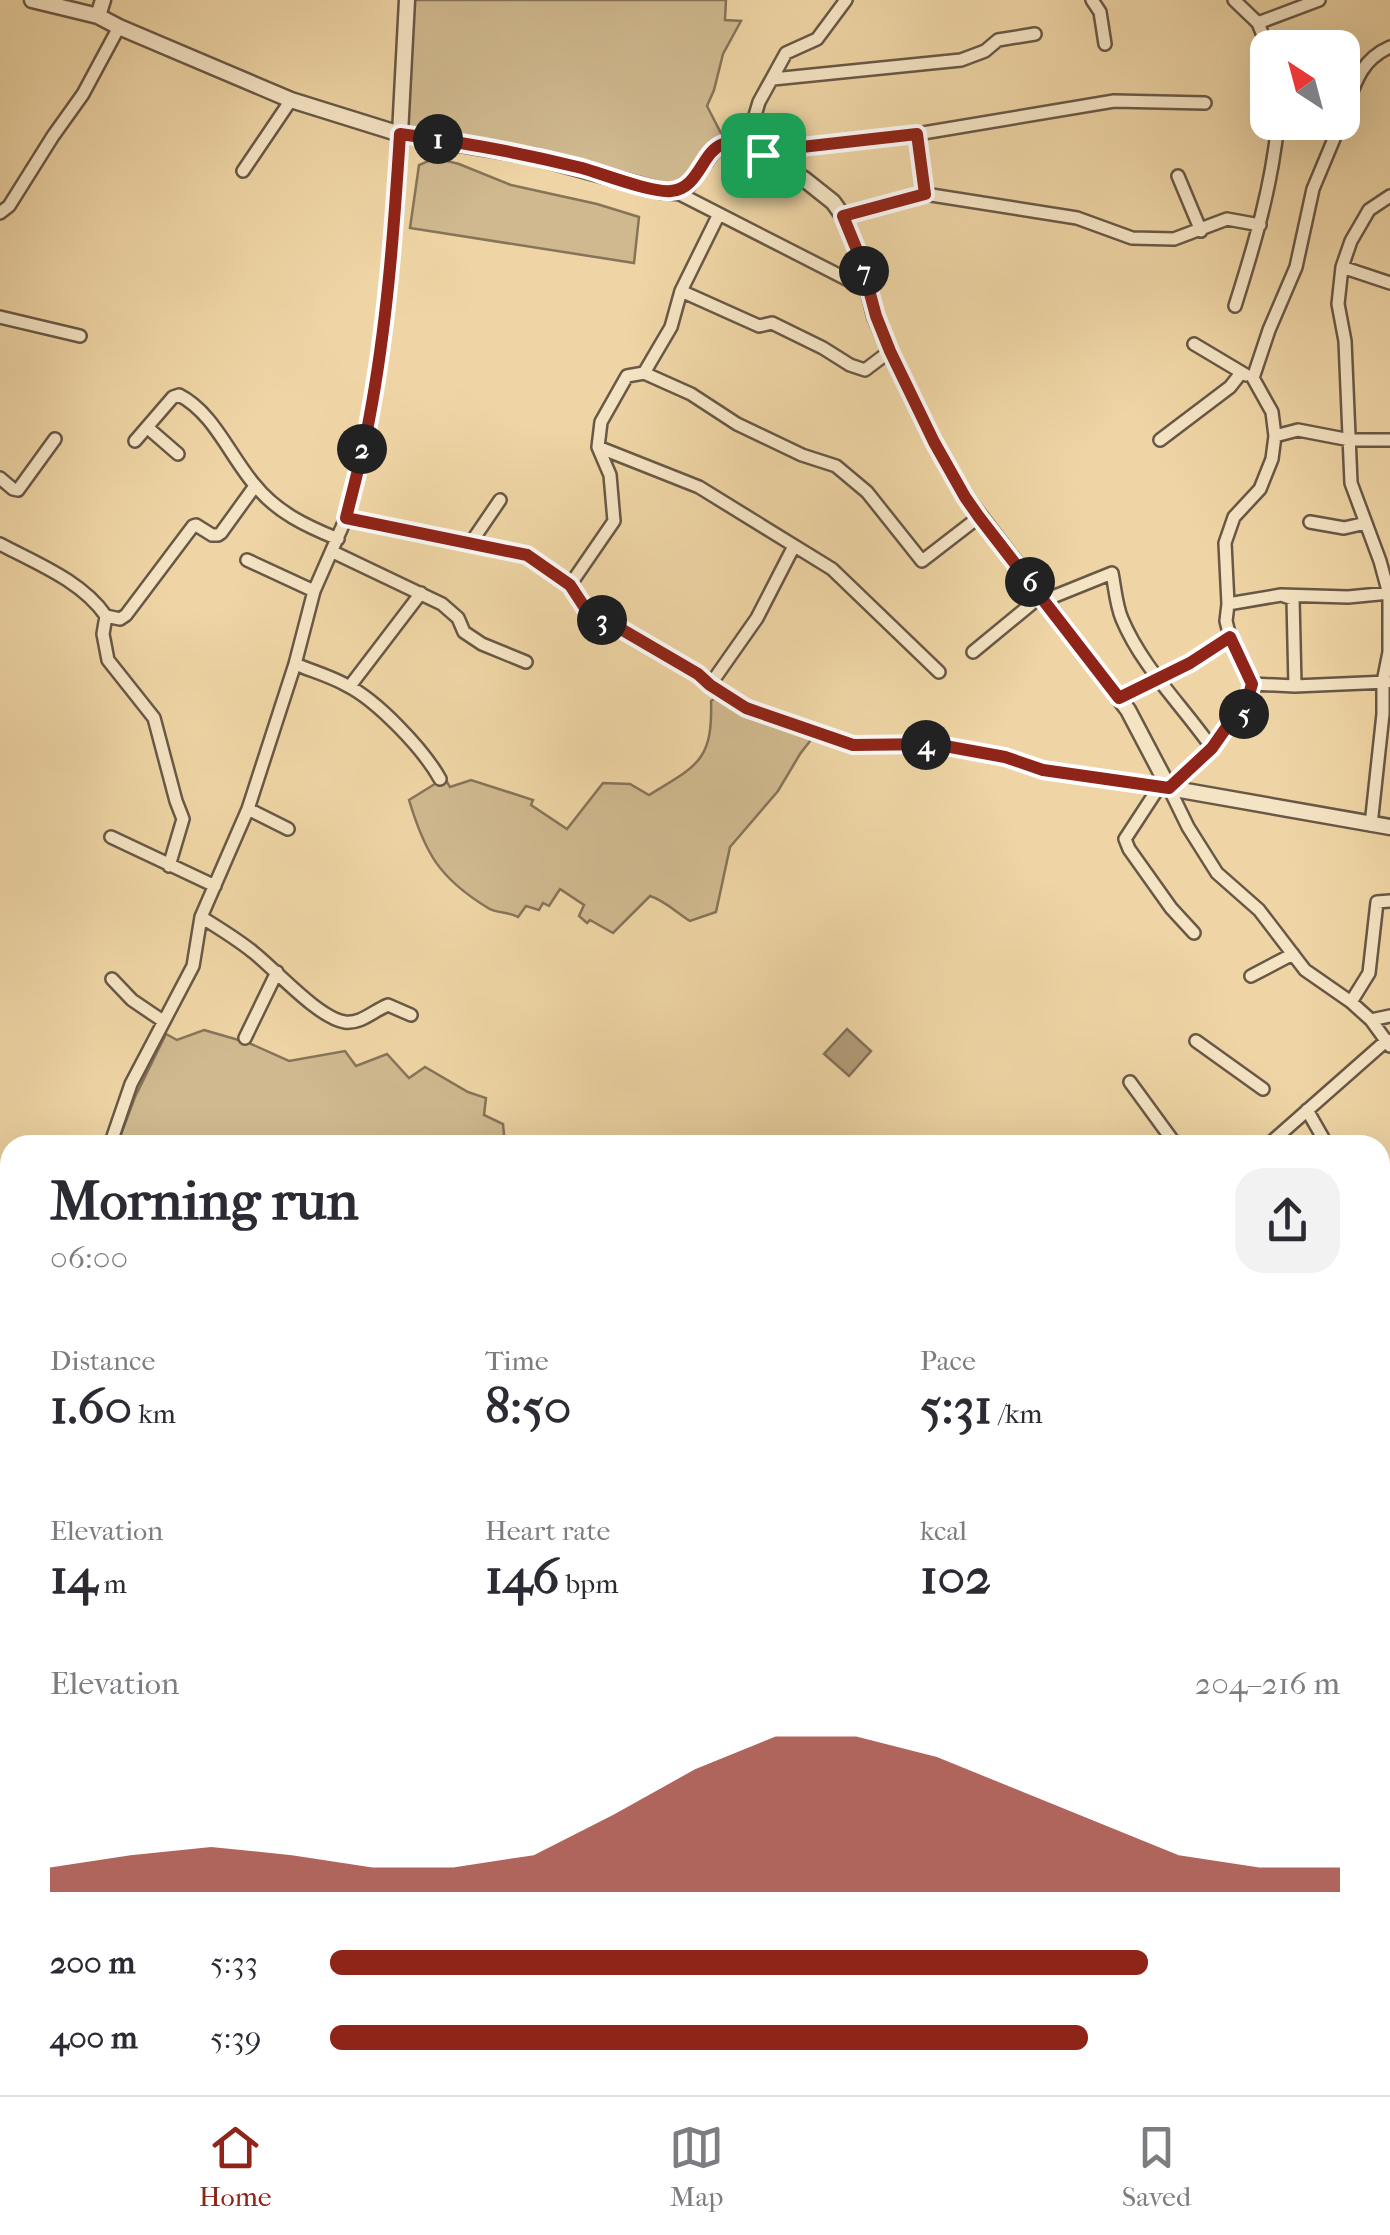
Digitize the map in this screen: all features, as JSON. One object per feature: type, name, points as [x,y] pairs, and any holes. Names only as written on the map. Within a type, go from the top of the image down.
[{"type":"street","points":[[32,0],[98,16],[291,100],[400,134],[532,156],[676,192],[868,290]]},
{"type":"street","points":[[98,16],[102,0]]},
{"type":"street","points":[[114,1135],[132,1084],[194,966],[202,916],[248,810],[314,591],[346,518],[369,420],[384,321],[407,0]]},
{"type":"street","points":[[746,145],[759,102],[786,53],[817,39],[846,0]]},
{"type":"street","points":[[1092,0],[1100,12],[1105,44]]},
{"type":"street","points":[[1234,0],[1261,30]]},
{"type":"street","points":[[1258,23],[1319,0]]},
{"type":"street","points":[[0,213],[9,206],[83,94],[119,27]]},
{"type":"street","points":[[773,79],[961,60],[984,51],[998,40],[1035,34]]},
{"type":"street","points":[[1360,74],[1363,66],[1390,47]]},
{"type":"street","points":[[243,171],[291,100]]},
{"type":"street","points":[[763,155],[775,150],[917,134],[1114,101],[1205,103]]},
{"type":"street","points":[[917,134],[925,194]]},
{"type":"street","points":[[1234,306],[1260,226],[1276,140]]},
{"type":"street","points":[[1160,440],[1247,375],[1296,267],[1314,190],[1334,140]]},
{"type":"street","points":[[676,192],[689,184],[713,150],[726,143],[746,145],[834,202],[861,260],[890,351],[965,497],[1128,710],[1164,787],[1217,873],[1259,910],[1304,970],[1351,1002],[1389,1043],[1279,1135]]},
{"type":"street","points":[[1178,176],[1201,231]]},
{"type":"street","points":[[843,216],[925,194],[1078,218],[1132,238],[1174,239],[1227,219],[1260,226]]},
{"type":"street","points":[[1371,825],[1389,652],[1390,594],[1352,483],[1345,341],[1338,304],[1342,267],[1351,241],[1369,210],[1390,196]]},
{"type":"street","points":[[644,373],[671,327],[680,291],[720,214]]},
{"type":"street","points":[[1342,267],[1390,284]]},
{"type":"street","points":[[680,291],[759,326],[772,323],[850,366],[865,370],[890,351]]},
{"type":"street","points":[[0,317],[80,336]]},
{"type":"street","points":[[1194,344],[1247,375],[1272,412],[1275,436],[1272,459],[1260,489],[1234,516],[1225,543],[1226,621],[1252,684],[1241,722],[1226,728],[1212,748],[1164,787],[1125,839],[1170,908],[1194,934]]},
{"type":"street","points":[[570,585],[614,521],[610,475],[598,447],[600,422],[627,376],[644,373],[690,394],[737,424],[802,455],[836,466],[867,492],[922,561],[979,517]]},
{"type":"street","points":[[135,441],[178,395],[207,418],[255,486],[286,515],[338,539]]},
{"type":"street","points":[[148,428],[178,454]]},
{"type":"street","points":[[1275,436],[1298,430],[1350,440],[1390,440]]},
{"type":"street","points":[[0,478],[18,490],[55,438]]},
{"type":"street","points":[[598,447],[699,488],[832,569],[939,672]]},
{"type":"street","points":[[0,544],[70,582],[106,616],[120,619],[193,526],[218,535],[255,486]]},
{"type":"street","points":[[470,544],[500,500]]},
{"type":"street","points":[[346,518],[527,555],[570,585],[585,608],[698,674],[746,708],[853,745],[934,744],[1005,757],[1043,770],[1390,827]]},
{"type":"street","points":[[1310,522],[1344,528],[1366,523]]},
{"type":"street","points":[[710,685],[757,618],[794,546]]},
{"type":"street","points":[[333,552],[442,604],[458,618],[464,632],[526,662]]},
{"type":"street","points":[[247,560],[314,591]]},
{"type":"street","points":[[973,652],[1041,596],[1055,596],[1112,572],[1121,616],[1144,660],[1212,748]]},
{"type":"street","points":[[350,686],[422,593]]},
{"type":"street","points":[[1228,604],[1281,595],[1390,594]]},
{"type":"street","points":[[1281,595],[1293,599],[1295,686]]},
{"type":"street","points":[[106,616],[103,634],[108,660],[154,718],[183,819],[169,866]]},
{"type":"street","points":[[1119,698],[1190,663],[1230,637]]},
{"type":"street","points":[[295,664],[350,686],[372,702],[430,761],[440,780]]},
{"type":"street","points":[[1252,684],[1386,682]]},
{"type":"street","points":[[248,810],[288,829]]},
{"type":"street","points":[[111,837],[215,886]]},
{"type":"street","points":[[1351,1002],[1369,973],[1377,902],[1390,901]]},
{"type":"street","points":[[202,916],[336,1019],[361,1020],[388,1005],[411,1015]]},
{"type":"street","points":[[1251,976],[1293,954]]},
{"type":"street","points":[[245,1038],[277,972]]},
{"type":"street","points":[[112,979],[132,1000],[163,1021]]},
{"type":"street","points":[[1371,1020],[1390,1016]]},
{"type":"street","points":[[1196,1041],[1263,1089]]},
{"type":"street","points":[[1130,1082],[1169,1135]]},
{"type":"street","points":[[1307,1110],[1321,1135]]},
{"type":"shaded area","points":[[407,0],[726,0],[725,20],[741,21],[723,54],[707,106],[726,143],[676,192],[400,134]]},
{"type":"shaded area","points":[[435,158],[511,185],[639,217],[634,263],[410,228],[419,165]]},
{"type":"shaded area","points":[[722,693],[817,732],[778,791],[730,847],[716,912],[690,921],[650,896],[613,933],[590,920],[587,923],[579,916],[584,905],[560,889],[549,906],[543,903],[539,910],[526,906],[518,917],[491,910],[471,897],[446,875],[428,850],[409,800],[438,782],[447,782],[450,787],[471,780],[533,800],[531,805],[567,829],[603,783],[630,784],[649,795],[698,760],[709,737],[711,701]]},
{"type":"shaded area","points":[[847,1029],[871,1051],[849,1076],[824,1054]]},
{"type":"shaded area","points":[[204,1030],[249,1043],[289,1061],[345,1051],[356,1066],[387,1054],[409,1078],[425,1067],[486,1098],[484,1115],[503,1124],[504,1135],[121,1135],[166,1034],[177,1040]]},
{"type":"route","points":[[400,134],[532,156],[676,192],[689,184],[713,150],[726,143],[746,145],[763,155],[775,150],[917,134],[925,194],[843,216],[890,351],[965,497],[1119,698],[1190,663],[1230,637],[1252,684],[1241,722],[1226,728],[1212,748],[1169,788],[1043,770],[1005,757],[934,744],[853,745],[746,708],[698,674],[585,608],[570,585],[527,555],[346,518],[369,420],[384,321],[400,134]]}]
